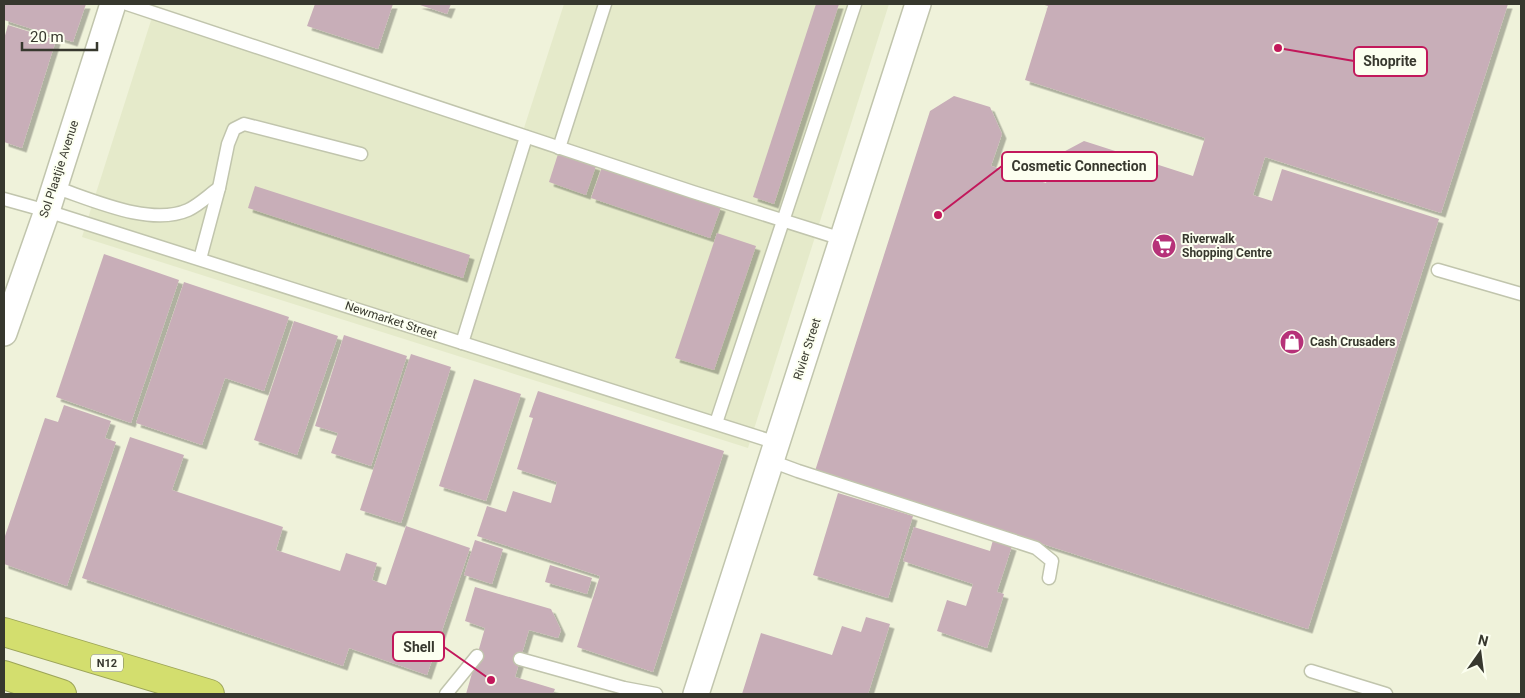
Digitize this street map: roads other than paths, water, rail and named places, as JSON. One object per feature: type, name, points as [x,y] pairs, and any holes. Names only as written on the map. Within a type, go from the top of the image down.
[{"type":"highway","name":"N12","points":[[4,632],[210,694]]},
{"type":"highway","points":[[4,675],[62,694]]},
{"type":"street","name":"Sol Plaatjie Avenue","points":[[4,333],[54,187],[112,4]]},
{"type":"street","name":"Rivier Street","points":[[696,694],[842,240],[913,5]]},
{"type":"lane","points":[[128,4],[752,212],[784,220],[842,240]]},
{"type":"lane","points":[[559,148],[604,4]]},
{"type":"lane","points":[[716,423],[856,4]]},
{"type":"lane","points":[[200,260],[219,188],[228,144],[234,129],[244,124],[361,154]]},
{"type":"lane","points":[[462,343],[526,137]]},
{"type":"lane","points":[[54,187],[106,204],[154,215],[171,215],[188,210],[219,188]]},
{"type":"lane","name":"Newmarket Street","points":[[4,199],[716,423],[774,452],[798,471],[1036,548],[1052,562],[1049,578]]},
{"type":"lane","points":[[1438,270],[1521,294]]},
{"type":"lane","points":[[446,694],[477,656]]},
{"type":"lane","points":[[520,659],[621,691],[656,694]]},
{"type":"lane","points":[[1311,671],[1386,694]]},
{"type":"place","name":"Shoprite","points":[[1278,48]]},
{"type":"place","name":"Cosmetic Connection","points":[[938,215]]},
{"type":"place","name":"Riverwalk Shopping Centre","points":[[1164,246]]},
{"type":"place","name":"Cash Crusaders","points":[[1292,342]]},
{"type":"place","name":"Shell","points":[[491,680]]}]
